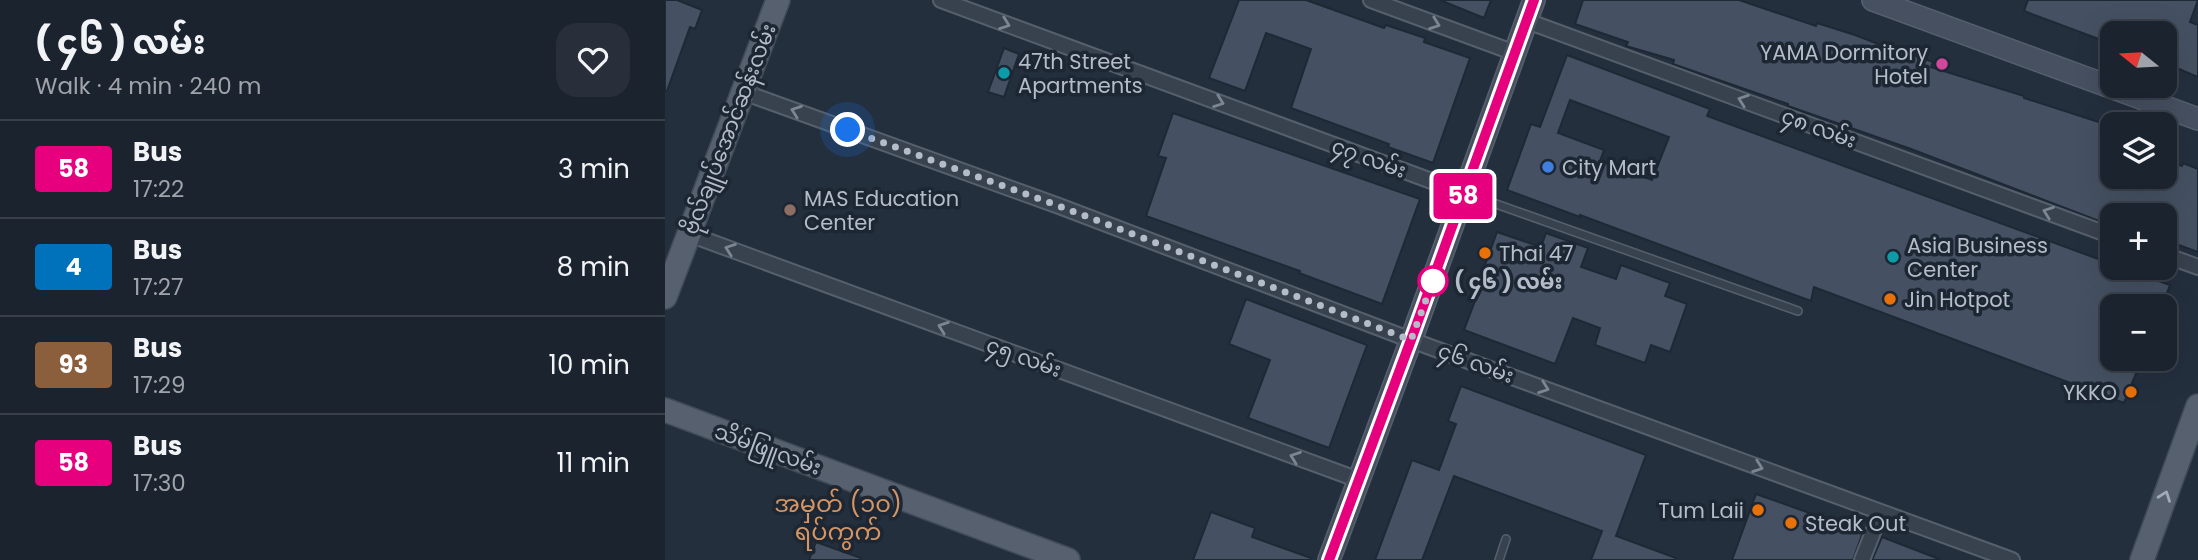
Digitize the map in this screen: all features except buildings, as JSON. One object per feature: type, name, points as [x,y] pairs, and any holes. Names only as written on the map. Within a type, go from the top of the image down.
[{"type":"main road","name":"ဗိုလ်ချုပ်အောင်ဆန်းလမ်း","points":[[665,253],[761,0]]},
{"type":"main road","name":"ဗိုလ်ချုပ်အောင်ဆန်းလမ်း","points":[[665,297],[778,0]]},
{"type":"main road","points":[[1329,560],[1534,0]]},
{"type":"main road","points":[[1873,0],[2198,119]]},
{"type":"main road","points":[[2142,560],[2192,444],[2198,406]]},
{"type":"main road","name":"သိမ်ဖြူလမ်း","points":[[665,410],[1068,560]]},
{"type":"street","name":"၄၇ လမ်း","points":[[941,0],[1464,193]]},
{"type":"street","points":[[1371,0],[1515,53]]},
{"type":"street","name":"၄၈ လမ်း","points":[[1527,21],[2100,232]]},
{"type":"street","name":"၄၆ လမ်း","points":[[743,92],[1059,206],[1411,340],[2012,560]]},
{"type":"street","name":"၄၅ လမ်း","points":[[689,234],[1359,480]]},
{"type":"street","points":[[2177,259],[2198,267]]},
{"type":"street","points":[[1862,560],[1881,512]]},
{"type":"lane","name":"၄၇ လမ်း","points":[[1464,193],[1798,311]]},
{"type":"lane","points":[[1499,560],[1506,539]]},
{"type":"bus line","name":"58","points":[[1329,560],[1534,0]]},
{"type":"place","name":"YAMA Dormitory Hotel","points":[[1942,64]]},
{"type":"place","name":"47th Street Apartments","points":[[1004,73]]},
{"type":"place","name":"City Mart","points":[[1548,167]]},
{"type":"place","name":"MAS Education Center","points":[[790,210]]},
{"type":"place","name":"Thai 47","points":[[1485,253]]},
{"type":"place","name":"Asia Business Center","points":[[1893,257]]},
{"type":"place","name":"( ၄၆ ) လမ်း","points":[[1433,281]]},
{"type":"place","name":"Jin Hotpot","points":[[1890,299]]},
{"type":"place","name":"YKKO","points":[[2131,392]]},
{"type":"place","name":"Tum Laii","points":[[1758,510]]},
{"type":"place","name":"Steak Out","points":[[1791,523]]},
{"type":"district","name":"အမှတ် (၁၀) ရပ်ကွက်","points":[[838,517]]},
{"type":"route","points":[[848,130],[1059,206],[1411,340],[1433,281]]}]
